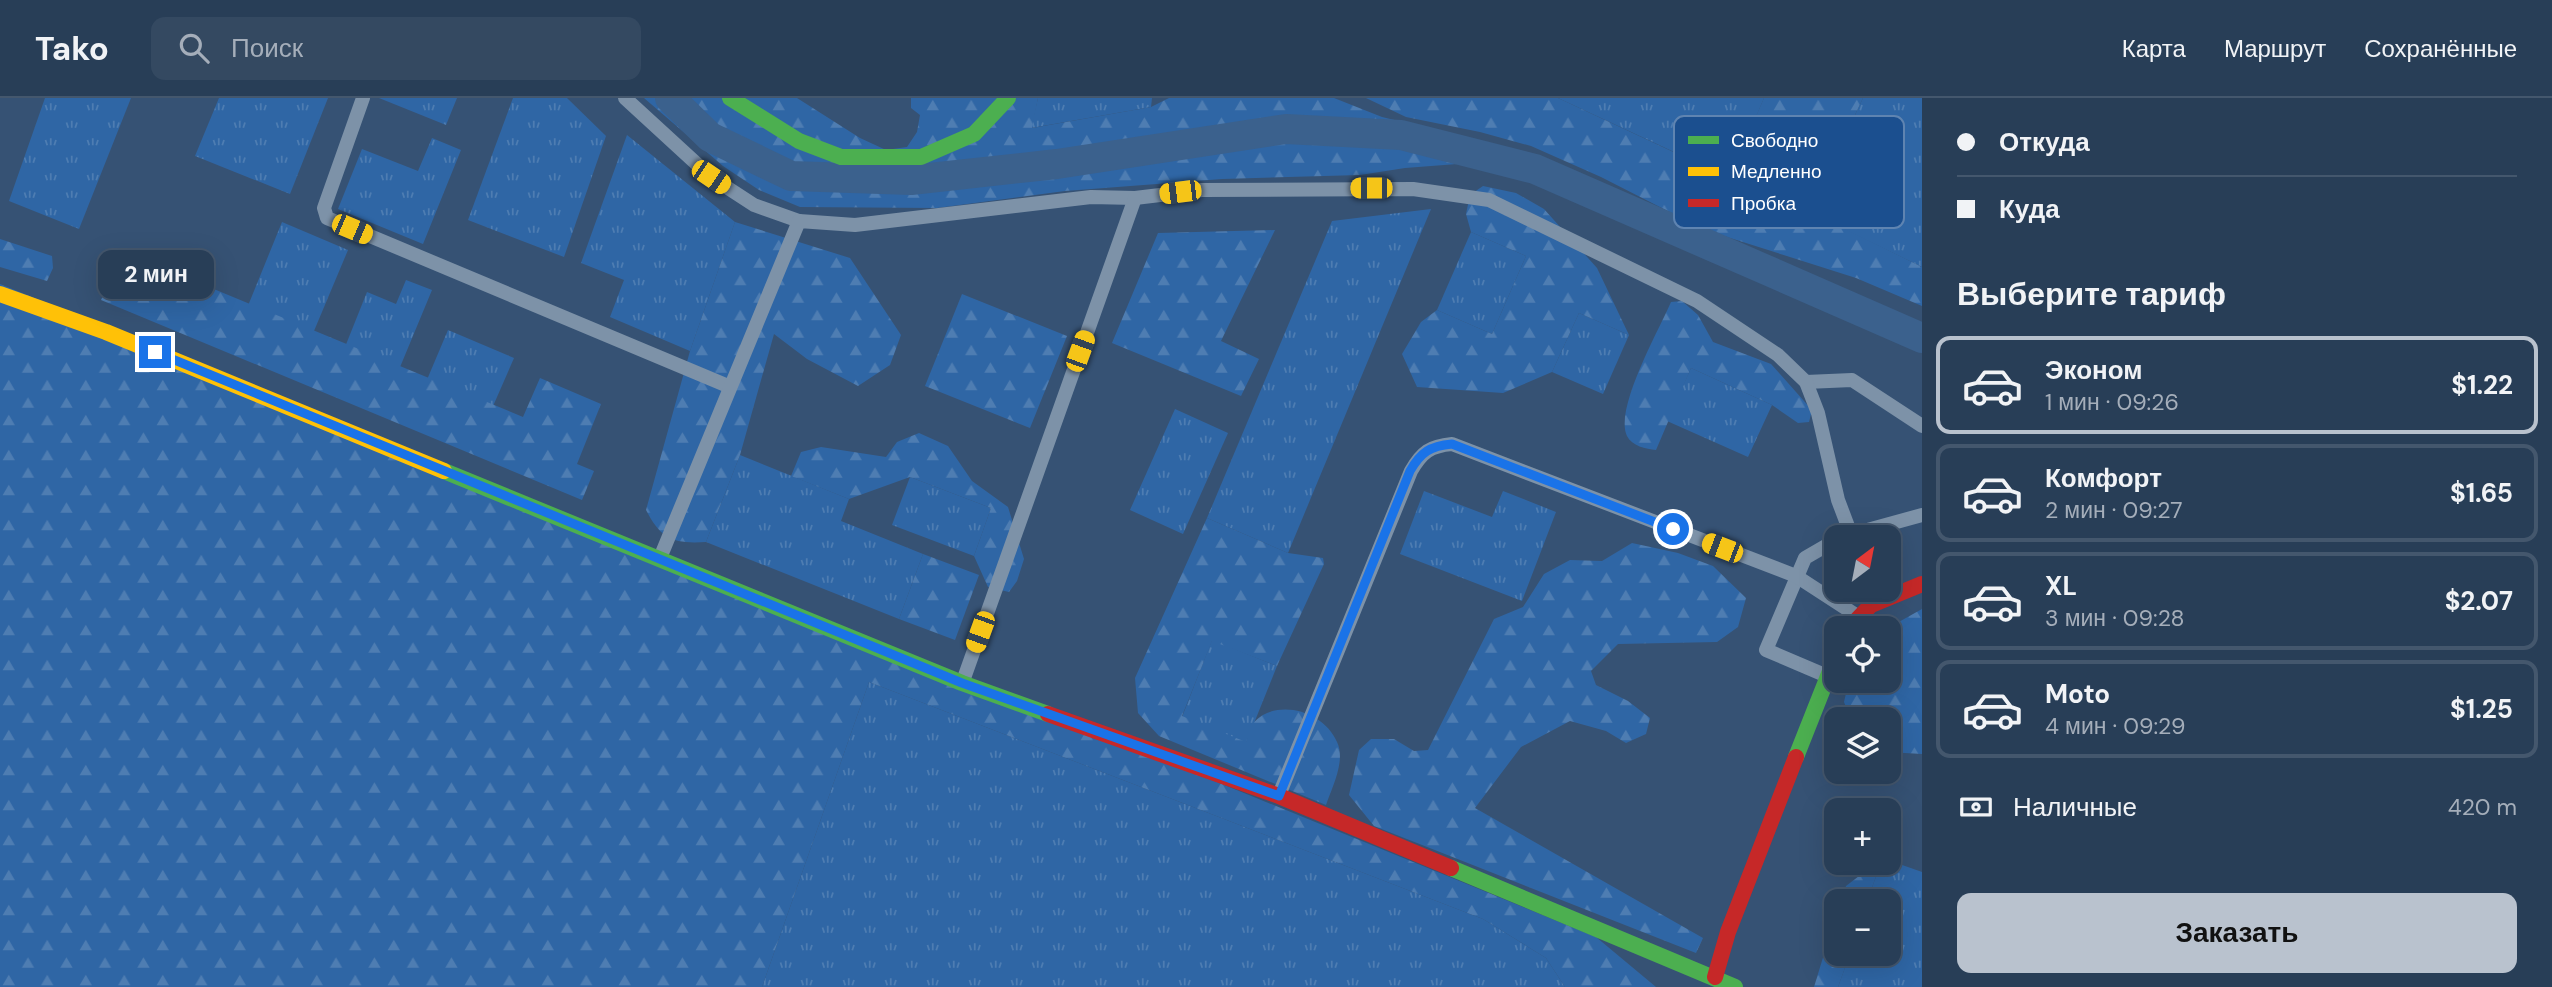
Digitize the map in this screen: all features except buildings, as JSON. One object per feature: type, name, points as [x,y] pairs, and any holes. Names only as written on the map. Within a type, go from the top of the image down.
[{"type":"street","points":[[730,98],[799,141],[841,157],[921,157],[974,134],[1008,98]]},
{"type":"street","points":[[0,294],[106,332],[962,683],[1279,796],[1622,942],[1735,987]]},
{"type":"street","points":[[1901,589],[1922,584]]},
{"type":"street","points":[[1857,616],[1869,602]]},
{"type":"street","points":[[1715,977],[1728,932],[1824,686]]},
{"type":"lane","points":[[363,98],[324,208],[327,218],[728,386]]},
{"type":"lane","points":[[625,98],[711,177],[754,205],[799,221],[855,225],[1090,197],[1135,198],[1202,190],[1413,189],[1489,200],[1697,301],[1778,355],[1806,382],[1818,413],[1845,525]]},
{"type":"lane","points":[[962,683],[1135,198]]},
{"type":"lane","points":[[660,559],[728,386],[799,221]]},
{"type":"lane","points":[[1806,382],[1852,380],[1922,426]]},
{"type":"lane","points":[[1279,796],[1410,471],[1420,455],[1435,445],[1452,444],[1796,576],[1845,616]]},
{"type":"lane","points":[[1887,525],[1922,515]]},
{"type":"lane","points":[[1824,547],[1805,558],[1766,650],[1824,674]]},
{"type":"green space","points":[[45,98],[131,98],[79,229],[9,201]]},
{"type":"green space","points":[[219,98],[328,98],[290,194],[195,156]]},
{"type":"green space","points":[[379,98],[457,98],[446,125]]},
{"type":"green space","points":[[513,98],[567,98],[606,136],[564,257],[468,220]]},
{"type":"green space","points":[[644,98],[797,98],[860,138],[886,150],[907,147],[917,132],[920,115],[911,108],[911,98],[1038,98],[1032,128],[1151,107],[1169,98],[1334,98],[1382,117],[1480,141],[1483,148],[1470,163],[1360,175],[1222,179],[1065,191],[937,208],[800,207],[759,190],[723,166]]},
{"type":"green space","points":[[1038,98],[1152,98],[1151,107],[1031,128]]},
{"type":"green space","points":[[1366,98],[1558,98],[1674,152],[1674,214],[1601,177],[1531,146],[1480,132],[1406,117]]},
{"type":"green space","points":[[1558,98],[1764,98],[1756,116],[1674,116],[1674,152]]},
{"type":"green space","points":[[1764,98],[1863,98],[1854,116],[1756,116]]},
{"type":"green space","points":[[1863,98],[1922,98],[1922,267],[1842,228],[1904,228],[1904,116],[1854,116]]},
{"type":"green space","points":[[627,135],[735,222],[690,351],[610,317],[624,280],[581,263]]},
{"type":"green space","points":[[432,138],[461,150],[423,244],[338,209],[362,149],[418,171]]},
{"type":"green space","points":[[1483,186],[1516,193],[1544,209],[1597,268],[1629,335],[1579,313],[1552,372],[1503,393],[1417,387],[1402,354],[1421,322],[1437,310],[1492,334],[1526,256],[1471,232],[1466,214],[1470,195]]},
{"type":"green space","points":[[1431,209],[1288,553],[1207,518],[1332,221]]},
{"type":"green space","points":[[282,222],[348,250],[306,350],[241,323]]},
{"type":"green space","points":[[735,222],[850,258],[901,335],[890,365],[858,386],[807,359],[774,334],[740,455],[706,542],[685,542],[669,538],[657,528],[646,510],[690,351]]},
{"type":"green space","points":[[1701,228],[1843,228],[1922,267],[1922,306],[1856,278]]},
{"type":"green space","points":[[1275,230],[1221,341],[1259,359],[1241,396],[1112,343],[1158,233]]},
{"type":"green space","points":[[1471,232],[1526,256],[1492,334],[1437,310]]},
{"type":"green space","points":[[0,239],[52,256],[53,268],[47,281],[0,267]]},
{"type":"green space","points":[[115,268],[185,297],[192,280],[523,417],[540,378],[601,404],[577,464],[594,471],[582,500],[101,300]]},
{"type":"green space","points":[[406,280],[432,290],[393,384],[339,362],[367,292],[396,304]]},
{"type":"green space","points":[[0,284],[1596,937],[1656,987],[1565,987],[1546,958],[1483,919],[869,682],[762,987],[0,987]]},
{"type":"green space","points":[[962,294],[1067,336],[1030,428],[925,386]]},
{"type":"green space","points":[[1682,301],[1698,315],[1713,342],[1771,364],[1812,410],[1809,422],[1798,423],[1772,405],[1691,368],[1656,450],[1632,442],[1627,436],[1625,424],[1632,389],[1671,302]]},
{"type":"green space","points":[[1579,313],[1629,335],[1603,394],[1552,372]]},
{"type":"green space","points":[[448,330],[514,358],[483,429],[418,401]]},
{"type":"green space","points":[[1691,368],[1772,405],[1748,457],[1667,421]]},
{"type":"green space","points":[[1175,409],[1228,433],[1183,534],[1130,510]]},
{"type":"green space","points":[[919,433],[948,446],[972,481],[1008,507],[1024,559],[1017,581],[1009,592],[988,587],[974,556],[991,508],[910,477],[849,499],[791,476],[801,452],[821,447],[886,457],[897,442]]},
{"type":"green space","points":[[740,455],[849,499],[841,521],[923,554],[899,619],[706,542]]},
{"type":"green space","points":[[910,477],[991,508],[974,556],[892,525]]},
{"type":"green space","points":[[1424,491],[1492,517],[1503,491],[1556,512],[1522,601],[1400,554]]},
{"type":"green space","points":[[1207,518],[1288,553],[1323,558],[1324,564],[1277,666],[1212,641],[1182,716],[1246,742],[1254,722],[1264,714],[1288,709],[1312,716],[1331,732],[1339,749],[1337,774],[1326,805],[1159,736],[1138,713],[1135,678]]},
{"type":"green space","points":[[1632,543],[1678,553],[1713,566],[1746,598],[1738,627],[1717,642],[1618,644],[1591,671],[1596,685],[1628,701],[1650,718],[1646,734],[1626,743],[1606,731],[1570,721],[1521,747],[1475,808],[1703,938],[1696,953],[1374,826],[1349,795],[1359,750],[1371,739],[1394,739],[1414,751],[1428,750],[1494,619],[1523,607],[1544,574],[1570,560],[1602,561]]},
{"type":"green space","points":[[923,554],[979,575],[955,640],[899,619]]},
{"type":"green space","points":[[1922,609],[1922,754],[1901,753],[1901,707],[1846,707],[1844,702],[1846,693],[1901,693],[1901,621]]},
{"type":"green space","points":[[1212,640],[1277,666],[1246,743],[1182,717]]},
{"type":"green space","points":[[869,682],[1483,919],[1546,958],[1565,987],[762,987]]},
{"type":"green space","points":[[1901,865],[1922,872],[1922,987],[1838,987],[1846,966],[1901,966],[1901,889],[1871,889],[1877,875],[1901,875]]},
{"type":"green space","points":[[1860,875],[1877,875],[1871,889],[1845,889]]},
{"type":"green space","points":[[1824,954],[1824,966],[1846,966],[1838,987],[1814,987]]},
{"type":"waterway","points":[[670,98],[710,137],[791,176],[911,180],[1057,164],[1286,129],[1401,135],[1535,169],[1922,338]]},
{"type":"traffic: fast","points":[[730,98],[799,141],[841,157],[921,157],[974,134],[1008,98]]},
{"type":"traffic: fast","points":[[444,471],[962,683],[1048,714]]},
{"type":"traffic: fast","points":[[1796,757],[1824,686]]},
{"type":"traffic: fast","points":[[1451,868],[1735,987]]},
{"type":"traffic: slow","points":[[0,294],[106,332],[444,471]]},
{"type":"traffic: jam","points":[[1860,616],[1871,605],[1922,584]]},
{"type":"traffic: jam","points":[[1048,714],[1279,796],[1451,868]]},
{"type":"traffic: jam","points":[[1715,977],[1728,932],[1796,757]]},
{"type":"route","points":[[155,352],[962,683],[1279,796],[1410,471],[1420,455],[1435,445],[1452,444],[1673,529]]}]
